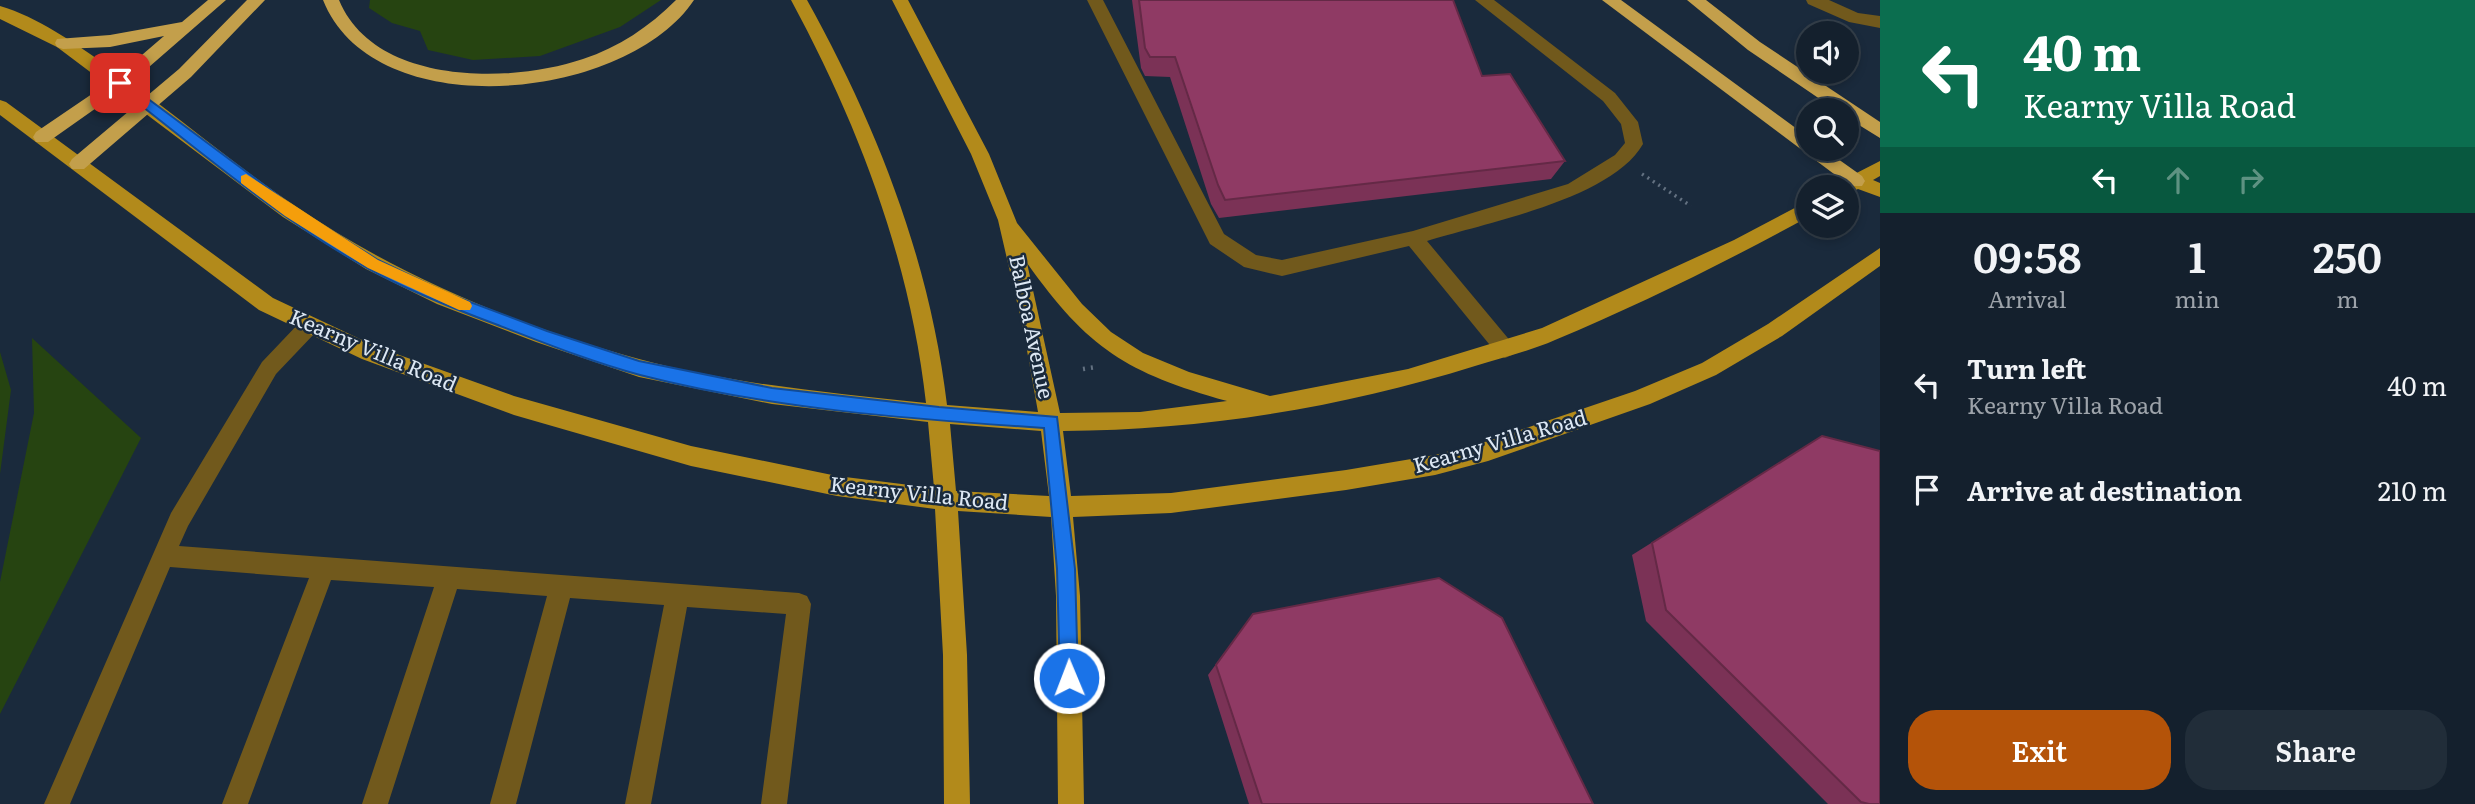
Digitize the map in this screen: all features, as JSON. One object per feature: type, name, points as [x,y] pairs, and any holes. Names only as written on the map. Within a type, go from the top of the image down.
[{"type":"highway","points":[[42,137],[120,83],[218,0]]},
{"type":"highway","points":[[78,164],[185,73],[257,0]]},
{"type":"highway","points":[[331,0],[341,23],[350,34],[377,54],[412,70],[489,79],[548,73],[601,58],[658,27],[686,0]]},
{"type":"highway","points":[[1611,0],[1796,138]]},
{"type":"highway","points":[[1695,0],[1754,46],[1880,131]]},
{"type":"highway","points":[[64,43],[110,41],[184,27]]},
{"type":"highway","points":[[1824,161],[1840,175]]},
{"type":"main road","points":[[799,0],[851,102],[890,201],[927,338],[939,414],[955,638],[957,804]]},
{"type":"main road","name":"Balboa Avenue","points":[[900,0],[980,154],[1007,220],[1033,328],[1051,422],[1068,596],[1070,804]]},
{"type":"main road","points":[[0,12],[64,43],[290,212],[373,264],[444,298],[543,336],[639,368],[772,395],[939,414],[1051,422],[1140,421],[1271,405],[1408,379],[1547,335],[1741,245],[1796,215]]},
{"type":"main road","name":"Kearny Villa Road","points":[[0,106],[266,304],[308,327],[387,361],[495,400],[616,438],[819,483],[946,501],[1061,507],[1134,506],[1329,483],[1438,465],[1633,402],[1710,368],[1773,330],[1880,256]]},
{"type":"main road","points":[[1859,180],[1880,168]]},
{"type":"main road","points":[[1859,186],[1880,190]]},
{"type":"main road","points":[[1007,220],[1052,284],[1086,323],[1121,351],[1141,362],[1206,386],[1271,405]]},
{"type":"lane","points":[[1095,0],[1217,239],[1251,262],[1282,268],[1413,238],[1574,188],[1621,160],[1634,144],[1629,122],[1609,97],[1483,0]]},
{"type":"lane","points":[[1814,0],[1855,18],[1880,22]]},
{"type":"lane","points":[[1413,238],[1505,349]]},
{"type":"lane","points":[[57,804],[180,520],[269,368],[308,327]]},
{"type":"lane","points":[[164,556],[799,604],[774,804]]},
{"type":"lane","points":[[235,804],[324,568]]},
{"type":"lane","points":[[375,804],[449,578]]},
{"type":"lane","points":[[503,804],[561,586]]},
{"type":"lane","points":[[638,804],[678,594]]},
{"type":"path","points":[[1621,160],[1691,206]]},
{"type":"green space","points":[[370,0],[661,0],[620,27],[540,56],[473,60],[428,50],[420,31],[392,23],[369,8]]},
{"type":"green space","points":[[32,338],[141,438],[0,714],[0,582],[34,413]]},
{"type":"green space","points":[[0,352],[11,390],[0,474]]},
{"type":"building","points":[[1139,0],[1453,0],[1482,76],[1510,74],[1565,161],[1225,200],[1175,57],[1150,57],[1145,48]]},
{"type":"building","points":[[1822,436],[1880,451],[1880,804],[1861,802],[1666,610],[1652,543]]},
{"type":"building","points":[[1439,578],[1502,618],[1593,804],[1262,804],[1216,665],[1253,614]]},
{"type":"slow traffic","points":[[246,179],[290,212],[373,264],[465,306]]},
{"type":"route","points":[[120,83],[290,212],[373,264],[444,298],[543,336],[639,368],[772,395],[939,414],[1051,422],[1068,596],[1069,678]]}]
